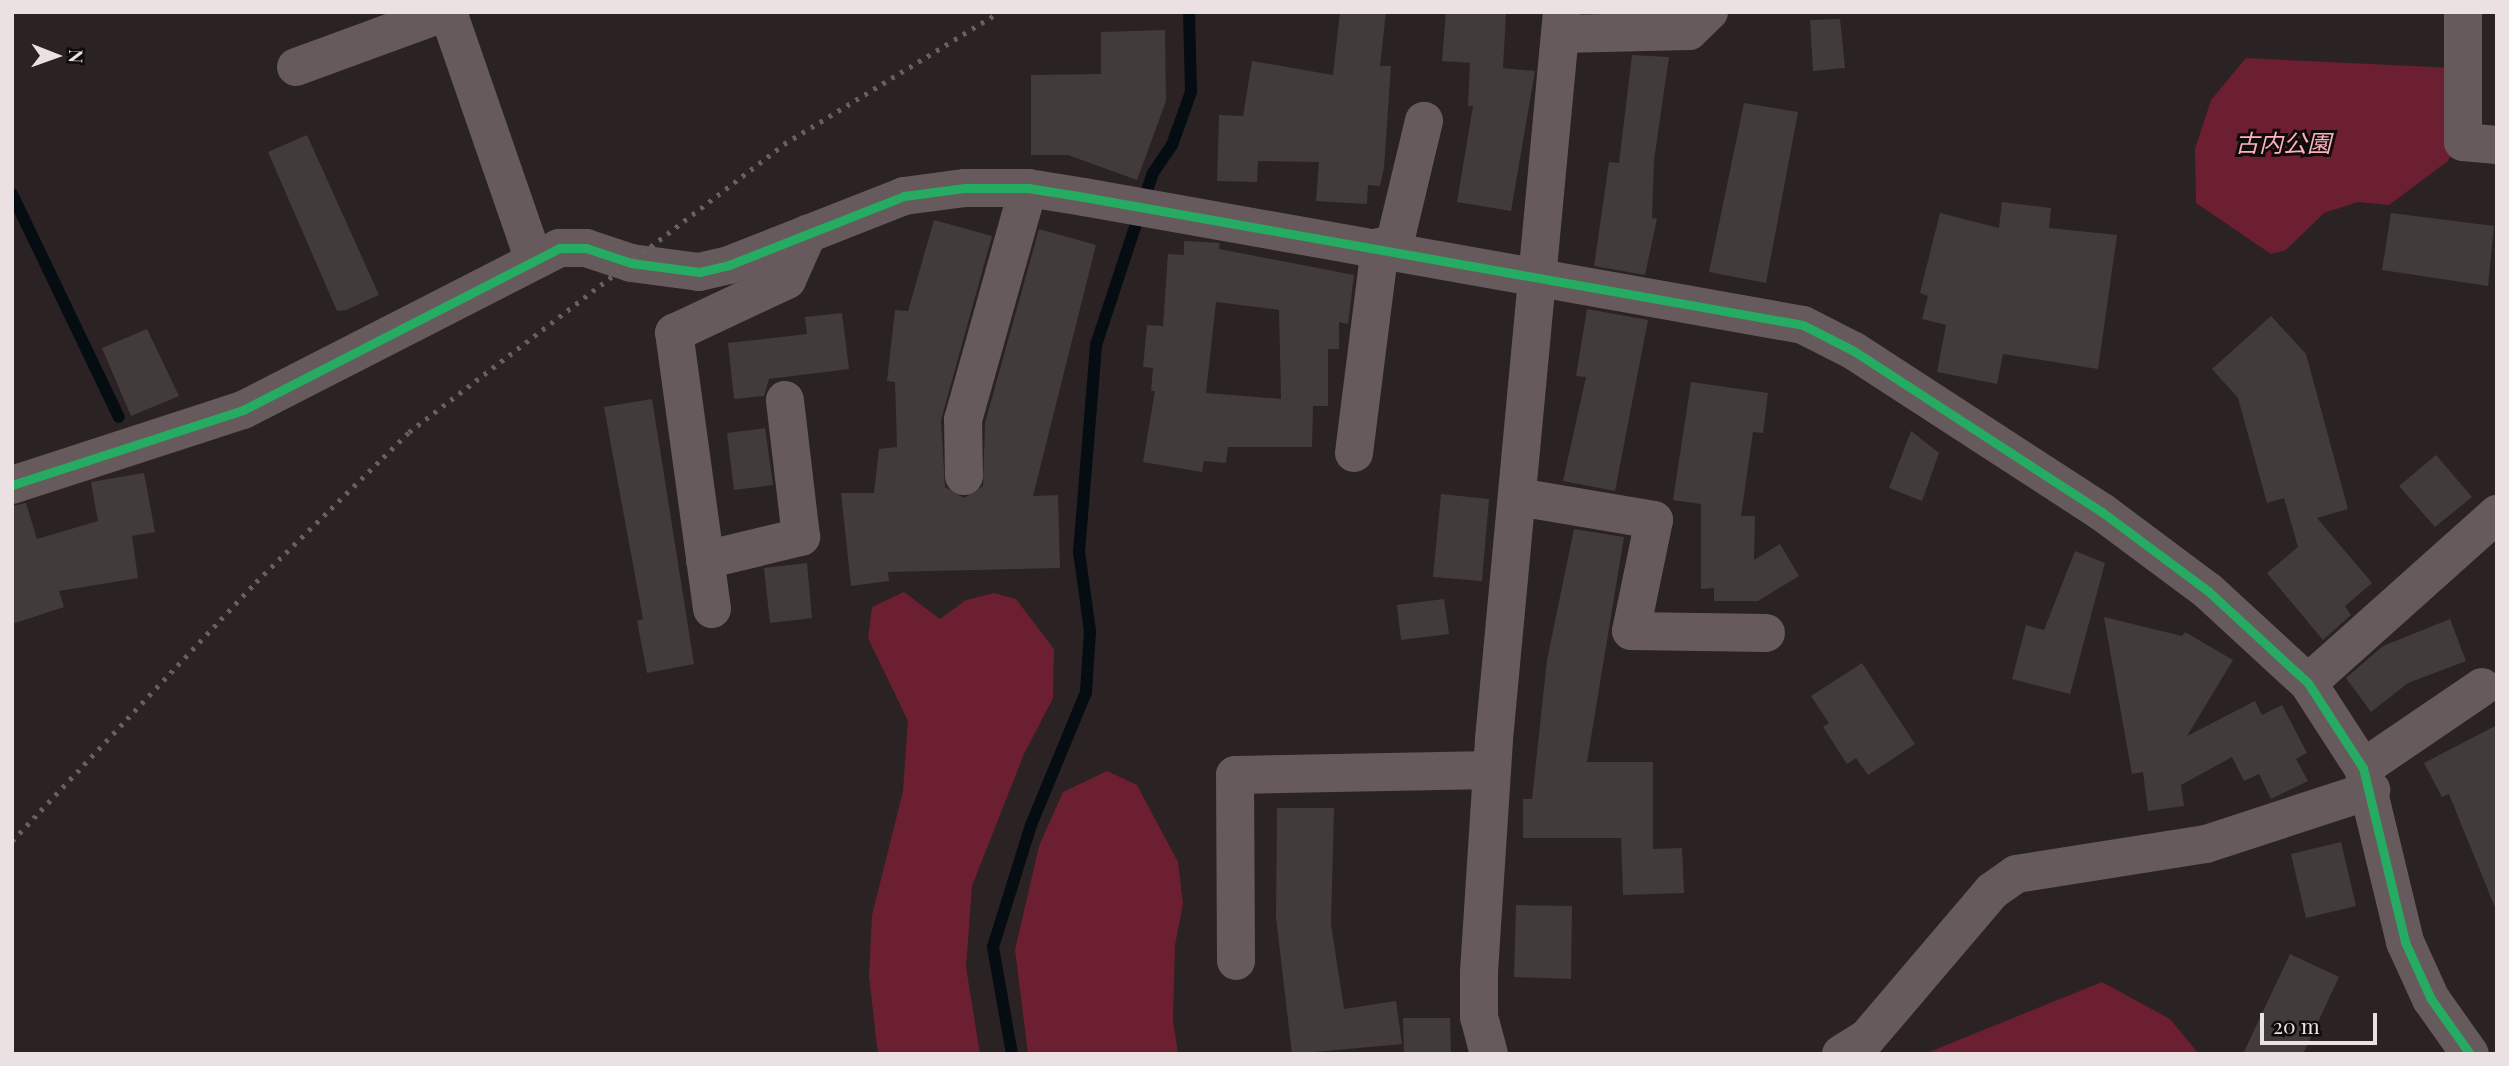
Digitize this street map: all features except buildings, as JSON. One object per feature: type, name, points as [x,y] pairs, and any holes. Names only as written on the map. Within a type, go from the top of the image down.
[{"type":"street","points":[[296,67],[447,12],[533,257]]},
{"type":"street","points":[[1489,1054],[1479,1017],[1479,972],[1492,770],[1518,497],[1534,275],[1561,23],[1689,31],[1709,12]]},
{"type":"street","points":[[2463,12],[2463,142],[2497,145]]},
{"type":"street","points":[[1354,453],[1386,248],[1423,121]]},
{"type":"street","points":[[12,485],[243,411],[533,257],[559,248],[586,248],[631,263],[699,272],[904,196],[965,188],[1028,188],[1115,202],[1172,214],[1386,248],[1802,325],[1854,351],[2102,512],[2208,591],[2308,683],[2367,779],[2405,942],[2431,999],[2470,1054]]},
{"type":"street","points":[[964,476],[963,421],[1028,188]]},
{"type":"street","points":[[712,610],[674,333],[787,281],[808,233]]},
{"type":"street","points":[[705,560],[801,537],[785,400]]},
{"type":"street","points":[[1518,497],[1654,520],[1631,631],[1766,633]]},
{"type":"street","points":[[2308,683],[2497,514]]},
{"type":"street","points":[[1841,1054],[1867,1038],[1992,891],[2016,874],[2206,844],[2367,779],[2482,687]]},
{"type":"street","points":[[1236,961],[1235,775],[1492,770]]},
{"type":"green space","name":"古内公園","points":[[2246,58],[2454,68],[2454,148],[2448,161],[2389,205],[2358,202],[2324,213],[2286,250],[2271,254],[2196,203],[2195,149],[2211,100]]},
{"type":"green space","points":[[904,592],[940,619],[966,600],[994,593],[1016,599],[1054,649],[1053,698],[1024,754],[972,886],[966,967],[980,1054],[879,1054],[877,1047],[869,976],[872,915],[903,791],[908,721],[868,638],[872,607]]},
{"type":"green space","points":[[1107,771],[1137,785],[1178,862],[1183,904],[1175,945],[1173,1020],[1178,1054],[1028,1054],[1015,950],[1039,846],[1063,792]]},
{"type":"green space","points":[[2102,982],[2170,1019],[2199,1054],[1924,1054]]},
{"type":"waterway","points":[[1012,1054],[993,947],[1031,825],[1086,692],[1090,631],[1079,552],[1096,345],[1153,173],[1172,145],[1191,92],[1189,12]]},
{"type":"waterway","points":[[12,194],[119,417]]},
{"type":"railway","points":[[12,841],[256,582],[409,432],[784,144],[999,12]]},
{"type":"cycle path","points":[[12,485],[243,410],[559,248],[586,248],[631,263],[699,272],[729,265],[904,196],[965,188],[1028,188],[1084,197],[1803,325],[1854,351],[2102,512],[2208,591],[2308,683],[2363,768],[2405,942],[2431,999],[2470,1054]]}]
